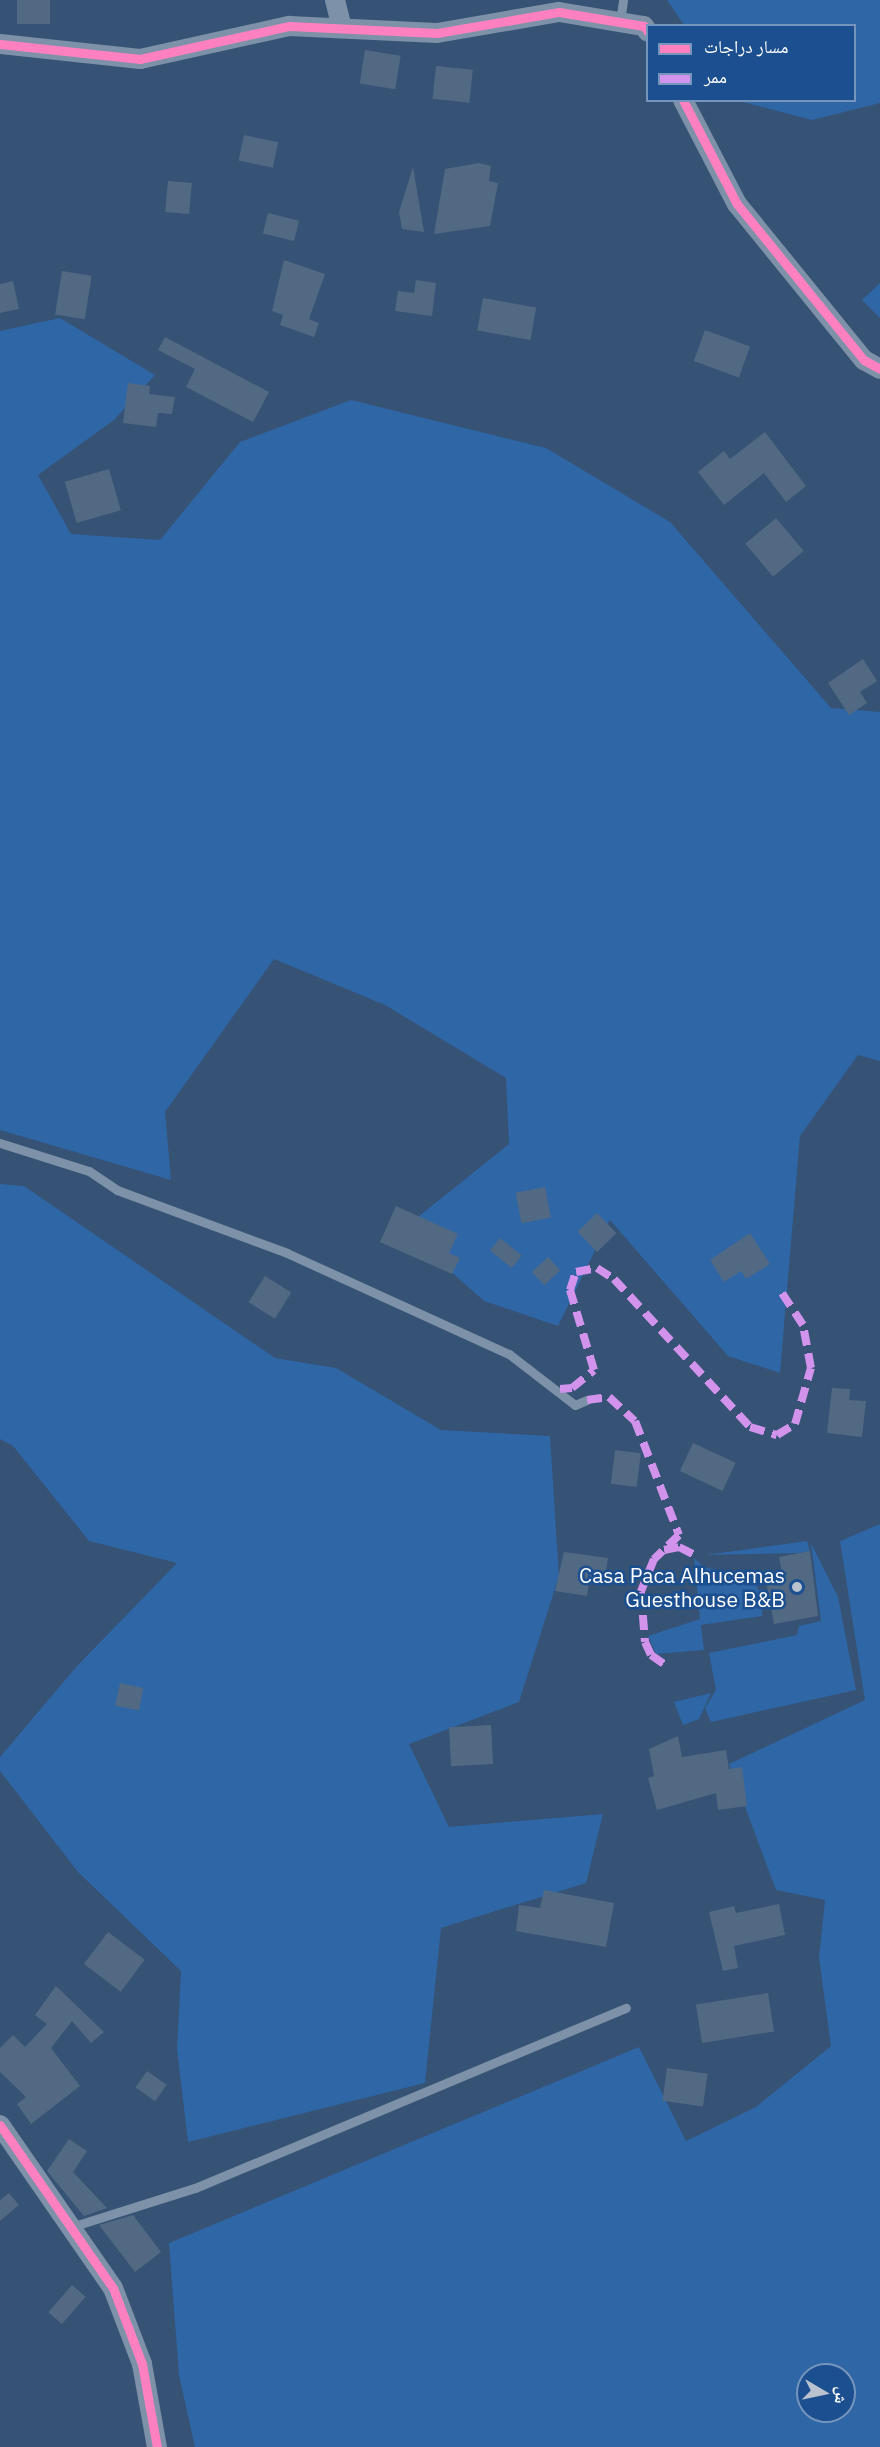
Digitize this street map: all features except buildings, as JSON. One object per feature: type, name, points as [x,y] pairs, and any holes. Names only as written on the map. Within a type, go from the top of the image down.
[{"type":"street","points":[[335,0],[342,28]]},
{"type":"street","points":[[0,44],[140,59],[289,26],[438,33],[559,12],[644,26],[646,29]]},
{"type":"street","points":[[684,102],[737,204],[864,360],[880,369]]},
{"type":"street","points":[[0,2125],[71,2228],[130,2323],[157,2447]]},
{"type":"street","points":[[147,2447],[150,2409]]},
{"type":"lane","points":[[620,22],[623,0]]},
{"type":"lane","points":[[0,1143],[89,1171],[117,1190],[286,1253],[509,1354],[575,1406],[587,1400]]},
{"type":"lane","points":[[71,2228],[195,2188],[626,2008]]},
{"type":"shaded area","points":[[667,0],[880,0],[880,103],[812,120],[743,102],[856,102],[856,24],[683,24]]},
{"type":"shaded area","points":[[880,283],[880,318],[862,300]]},
{"type":"shaded area","points":[[60,318],[155,375],[114,420],[38,475],[71,534],[160,540],[240,442],[351,400],[546,448],[670,522],[831,708],[880,712],[880,1061],[858,1055],[800,1136],[780,1373],[728,1356],[610,1220],[558,1326],[484,1301],[403,1229],[509,1144],[506,1078],[385,1005],[274,959],[165,1112],[171,1180],[0,1130],[0,331]]},
{"type":"shaded area","points":[[0,1184],[24,1186],[275,1358],[336,1368],[441,1430],[550,1436],[559,1576],[519,1702],[409,1744],[449,1827],[603,1814],[586,1883],[441,1928],[425,2083],[188,2142],[177,2049],[181,1971],[78,1872],[0,1771],[0,1757],[77,1666],[177,1563],[89,1541],[13,1446],[0,1439]]},
{"type":"shaded area","points":[[880,1524],[880,2447],[195,2447],[179,2375],[169,2243],[639,2047],[686,2141],[756,2107],[831,2046],[819,1958],[825,1900],[776,1890],[729,1764],[865,1700],[840,1541]]},
{"type":"shaded area","points":[[807,1541],[810,1551],[800,1553],[705,1555]]},
{"type":"shaded area","points":[[811,1543],[838,1597],[856,1690],[711,1722],[705,1708],[716,1690],[709,1653],[797,1635],[799,1626],[821,1621]]},
{"type":"shaded area","points":[[694,1558],[704,1567],[756,1579],[758,1590],[763,1589],[762,1616],[701,1625],[704,1650],[656,1654],[648,1636],[700,1619]]},
{"type":"shaded area","points":[[711,1693],[699,1719],[683,1725],[674,1702]]},
{"type":"marked path","points":[[560,1389],[572,1388],[594,1370],[570,1290],[576,1272],[597,1268],[614,1279],[750,1427],[777,1435],[795,1424],[811,1368],[803,1325],[780,1290]]},
{"type":"marked path","points":[[587,1400],[609,1397],[635,1421],[679,1535],[654,1559],[641,1592],[645,1642],[651,1655],[667,1666]]},
{"type":"marked path","points":[[664,1550],[679,1547],[697,1556]]},
{"type":"cycle path","points":[[0,44],[140,59],[289,26],[437,33],[559,12],[644,26],[646,29]]},
{"type":"cycle path","points":[[684,102],[737,204],[864,360],[880,369]]},
{"type":"cycle path","points":[[0,2125],[113,2288],[142,2364],[157,2447]]},
{"type":"place","name":"Casa Paca Alhucemas Guesthouse B&B","points":[[797,1587]]}]
